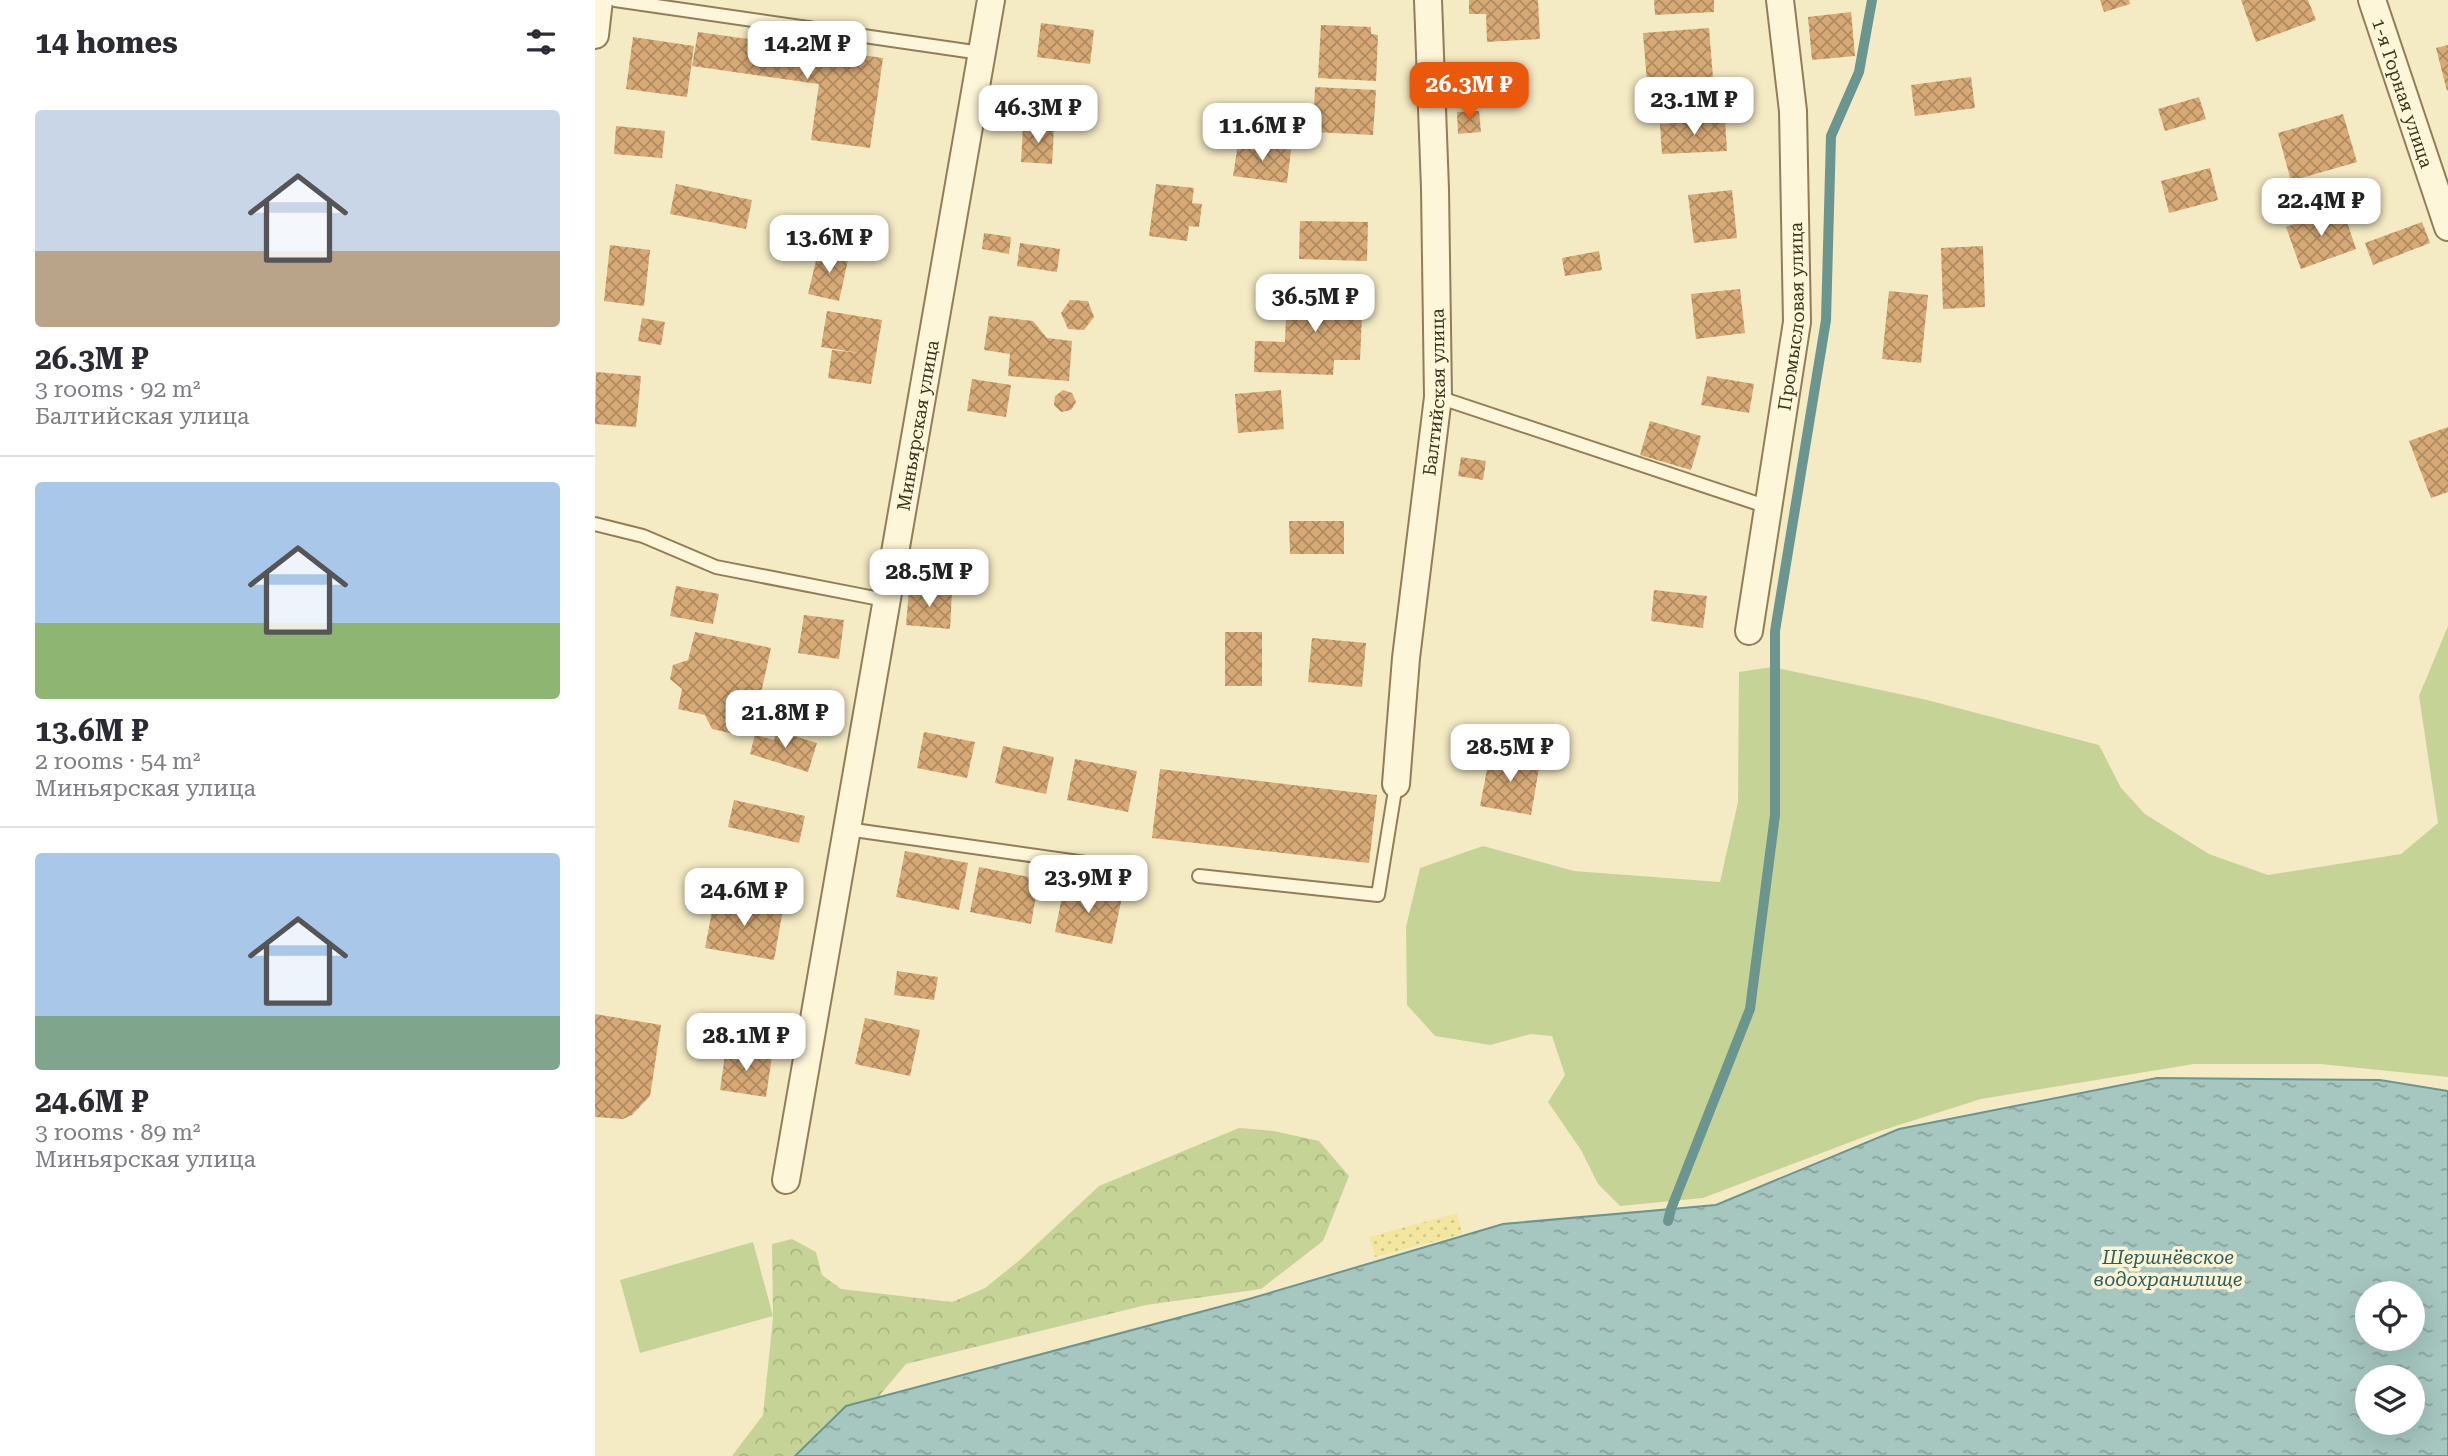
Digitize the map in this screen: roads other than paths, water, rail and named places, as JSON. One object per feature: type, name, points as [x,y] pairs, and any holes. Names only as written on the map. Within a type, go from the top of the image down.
[{"type":"street","points":[[595,35],[599,0]]},
{"type":"street","name":"Миньярская улица","points":[[786,1180],[991,0]]},
{"type":"street","name":"Балтийская улица","points":[[1396,784],[1406,658],[1438,397],[1435,189],[1428,0]]},
{"type":"street","name":"Промысловая улица","points":[[1749,631],[1797,322],[1793,111],[1780,0]]},
{"type":"street","name":"1-я Горная улица","points":[[2372,0],[2448,227]]},
{"type":"lane","points":[[615,0],[981,53]]},
{"type":"lane","points":[[1438,397],[1768,507]]},
{"type":"lane","points":[[595,524],[643,536],[716,567],[885,600]]},
{"type":"lane","points":[[1199,877],[1378,895],[1396,784]]},
{"type":"lane","points":[[846,829],[1128,869]]},
{"type":"water","name":"Шершнёвское водохранилище","points":[[2157,1078],[2380,1080],[2448,1091],[2448,1456],[795,1456],[846,1406],[1249,1299],[1503,1224],[1716,1205],[1899,1129]]},
{"type":"waterway","points":[[1668,1221],[1750,1009],[1775,815],[1775,631],[1826,320],[1831,136],[1859,72],[1872,0]]}]
